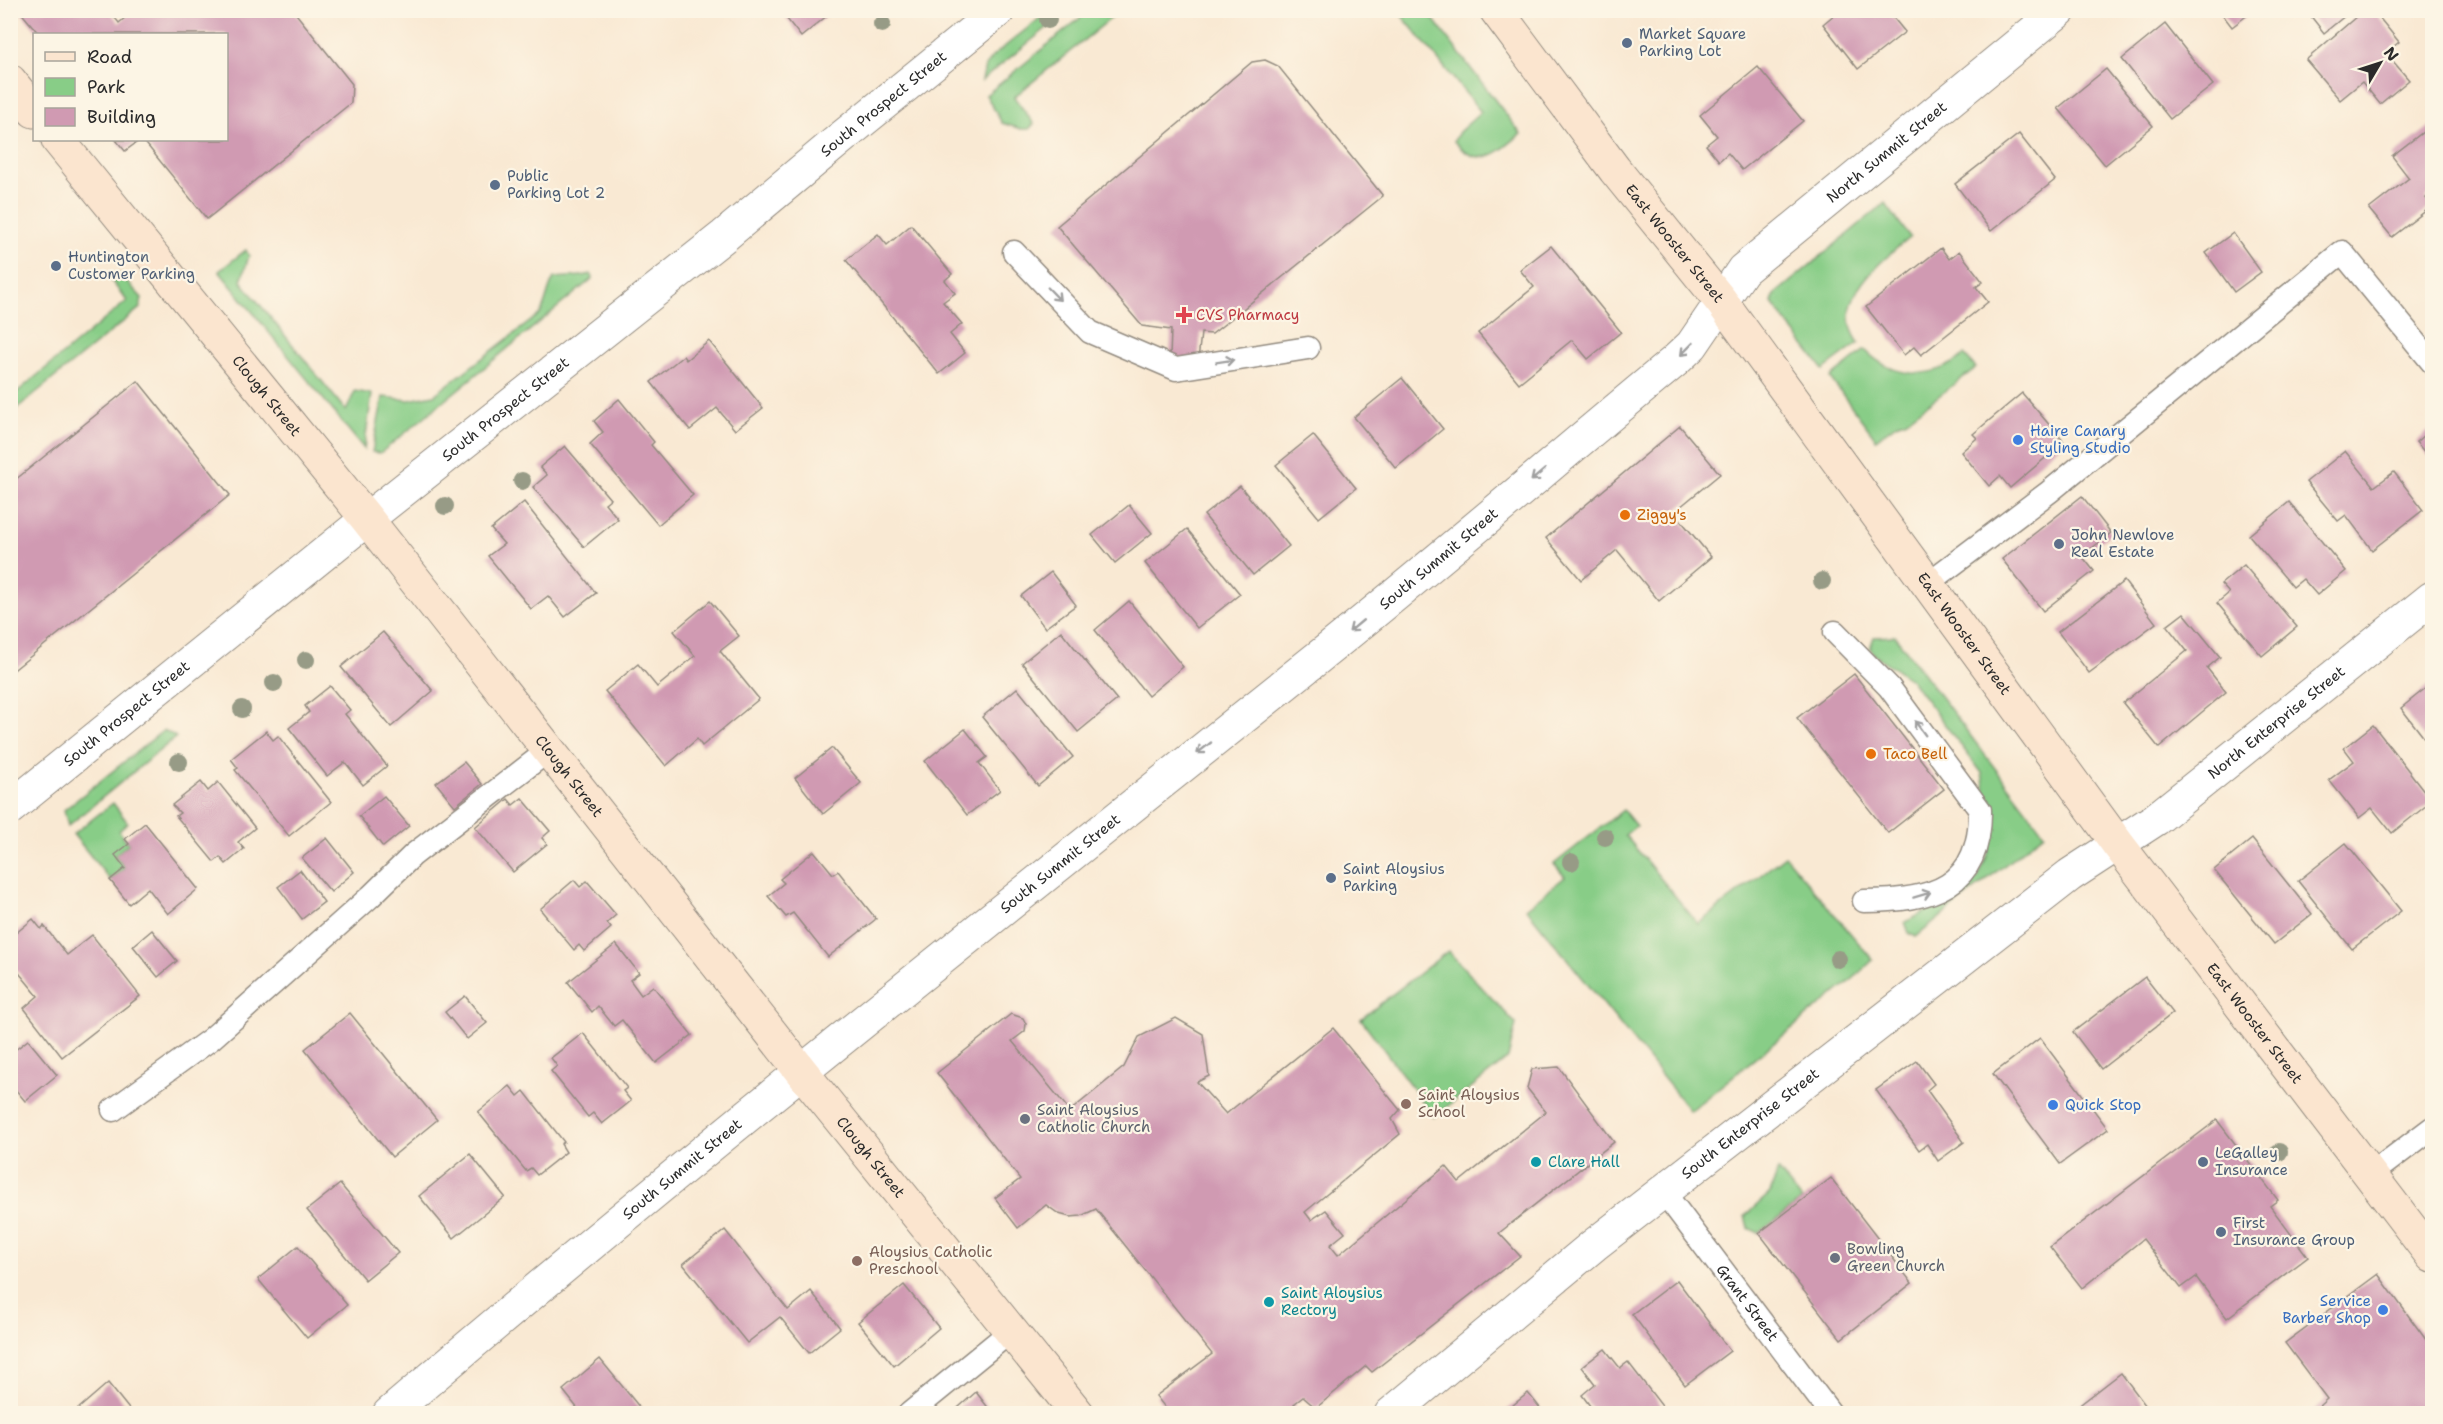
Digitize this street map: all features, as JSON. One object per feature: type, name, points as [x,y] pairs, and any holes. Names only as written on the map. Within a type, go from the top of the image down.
[{"type":"street","name":"South Prospect Street","points":[[10,808],[367,519],[724,236],[999,10]]},
{"type":"street","name":"East Wooster Street","points":[[1497,10],[1615,170],[1721,301],[2117,843],[2433,1256]]},
{"type":"street","name":"North Summit Street","points":[[1721,301],[1743,270],[2060,10]]},
{"type":"street","points":[[10,81],[33,110]]},
{"type":"street","name":"Clough Street","points":[[59,141],[367,519],[801,1071],[1078,1413]]},
{"type":"street","name":"South Summit Street","points":[[389,1413],[692,1159],[1318,658],[1666,368],[1692,345],[1721,301]]},
{"type":"street","name":"North Enterprise Street","points":[[2117,843],[2156,819],[2433,598]]},
{"type":"street","name":"South Enterprise Street","points":[[1391,1413],[1663,1191],[2070,875],[2117,843]]},
{"type":"lane","points":[[1014,252],[1090,332],[1176,369],[1308,348]]},
{"type":"lane","points":[[1927,584],[2058,485],[2342,252],[2433,362]]},
{"type":"lane","points":[[1835,632],[1889,687],[1980,810],[1980,827],[1968,868],[1949,884],[1915,898],[1864,901]]},
{"type":"lane","points":[[113,1110],[212,1039],[371,896],[413,855],[549,750]]},
{"type":"lane","points":[[2370,1175],[2433,1128]]},
{"type":"lane","name":"Grant Street","points":[[1663,1191],[1832,1413]]},
{"type":"lane","points":[[909,1413],[1011,1331]]},
{"type":"green space","points":[[1050,10],[1068,11],[982,80],[985,66],[993,56]]},
{"type":"green space","points":[[1090,10],[1120,11],[1014,97],[1034,124],[1029,129],[1002,123],[986,95]]},
{"type":"green space","points":[[1398,11],[1427,11],[1521,134],[1496,152],[1480,157],[1463,150],[1454,141],[1459,132],[1481,112]]},
{"type":"green space","points":[[1885,203],[1910,237],[1885,258],[1862,284],[1854,297],[1850,312],[1851,327],[1859,343],[1823,370],[1772,303],[1774,295]]},
{"type":"green space","points":[[246,250],[249,256],[241,281],[346,411],[355,391],[372,394],[364,449],[219,271]]},
{"type":"green space","points":[[120,274],[142,298],[140,308],[11,413],[11,397],[127,301],[110,279]]},
{"type":"green space","points":[[591,274],[592,279],[388,447],[380,453],[372,452],[383,397],[409,400],[434,395],[540,314],[554,278]]},
{"type":"green space","points":[[1865,350],[1888,367],[1913,373],[1939,369],[1964,355],[1976,368],[1905,421],[1896,424],[1876,439],[1830,378]]},
{"type":"green space","points":[[1895,636],[2044,833],[1916,937],[1909,933],[1905,922],[1951,899],[1978,878],[1989,851],[1986,796],[1982,773],[1910,679],[1876,656],[1870,648],[1874,637]]},
{"type":"green space","points":[[164,730],[176,737],[68,826],[64,810]]},
{"type":"green space","points":[[113,803],[128,823],[119,831],[129,844],[115,855],[125,868],[110,880],[73,834]]},
{"type":"green space","points":[[1623,810],[1636,826],[1625,835],[1698,924],[1785,856],[1873,960],[1690,1111],[1526,908],[1565,877],[1554,864]]},
{"type":"green space","points":[[1448,951],[1516,1024],[1508,1058],[1434,1117],[1361,1019]]},
{"type":"green space","points":[[1778,1170],[1802,1200],[1759,1233],[1748,1228],[1745,1216],[1770,1193]]},
{"type":"building","points":[[19,10],[117,10],[112,14],[119,23],[134,10],[293,10],[352,84],[351,103],[207,219],[144,141],[228,141],[228,33],[38,33]]},
{"type":"building","points":[[780,10],[834,10],[801,37]]},
{"type":"building","points":[[1840,10],[1887,10],[1905,32],[1858,69],[1823,24]]},
{"type":"building","points":[[2219,10],[2254,10],[2232,27]]},
{"type":"building","points":[[2306,10],[2352,10],[2324,33]]},
{"type":"building","points":[[2364,10],[2373,10],[2399,42],[2386,53],[2409,80],[2380,104],[2362,82],[2340,100],[2306,60]]},
{"type":"building","points":[[2165,24],[2213,85],[2170,119],[2122,59]]},
{"type":"building","name":"CVS Pharmacy","points":[[1265,60],[1278,66],[1383,196],[1212,334],[1201,333],[1198,360],[1170,358],[1171,330],[1142,326],[1057,226],[1252,62]]},
{"type":"building","points":[[1758,67],[1803,121],[1742,170],[1728,153],[1719,161],[1706,145],[1717,136],[1700,115]]},
{"type":"building","points":[[2106,69],[2153,126],[2105,165],[2058,108]]},
{"type":"building","points":[[2432,125],[2432,193],[2426,198],[2432,206],[2392,237],[2369,209],[2409,178],[2392,156]]},
{"type":"building","points":[[2019,134],[2055,180],[1991,231],[1955,184]]},
{"type":"building","points":[[117,141],[139,141],[125,151]]},
{"type":"building","points":[[911,225],[952,274],[945,280],[955,293],[943,302],[962,324],[950,334],[965,353],[939,374],[846,260],[878,234],[887,245]]},
{"type":"building","points":[[2233,233],[2261,272],[2234,292],[2206,253]]},
{"type":"building","points":[[1551,246],[1621,332],[1588,359],[1572,340],[1519,383],[1478,333],[1534,287],[1520,270]]},
{"type":"building","points":[[1941,248],[1949,259],[1959,251],[1983,282],[1976,287],[1988,302],[1921,355],[1914,347],[1904,355],[1866,307]]},
{"type":"building","points":[[709,341],[763,408],[735,430],[717,408],[690,430],[651,382],[683,356],[686,360]]},
{"type":"building","points":[[1402,378],[1443,429],[1396,468],[1354,417]]},
{"type":"building","points":[[138,381],[230,495],[10,673],[10,484]]},
{"type":"building","name":"Haire Canary Styling Studio","points":[[2022,393],[2064,442],[2010,488],[2000,476],[1989,486],[1961,452],[1977,438],[1973,434]]},
{"type":"building","points":[[619,399],[654,442],[651,445],[693,495],[658,525],[590,444],[603,432],[594,421]]},
{"type":"building","name":"Ziggy's","points":[[1680,426],[1720,474],[1674,512],[1711,557],[1659,601],[1617,550],[1581,580],[1546,538]]},
{"type":"building","points":[[2432,428],[2432,461],[2416,442]]},
{"type":"building","points":[[1313,435],[1356,488],[1319,518],[1276,465]]},
{"type":"building","points":[[565,446],[610,499],[605,503],[618,519],[584,547],[533,487],[547,475],[540,467]]},
{"type":"building","points":[[2345,451],[2374,487],[2394,472],[2423,510],[2372,550],[2346,515],[2338,521],[2306,482]]},
{"type":"building","points":[[1240,486],[1289,546],[1253,575],[1204,515]]},
{"type":"building","name":"John Newlove Real Estate","points":[[2082,496],[2111,533],[2082,556],[2094,571],[2043,611],[2002,559]]},
{"type":"building","points":[[524,502],[596,593],[565,617],[548,596],[531,609],[488,556],[504,544],[491,529]]},
{"type":"building","points":[[2289,502],[2346,571],[2317,595],[2303,579],[2293,587],[2249,535]]},
{"type":"building","points":[[1129,505],[1152,533],[1115,563],[1092,535]]},
{"type":"building","points":[[1187,529],[1240,594],[1197,628],[1145,563]]},
{"type":"building","points":[[2244,565],[2297,627],[2262,656],[2217,603],[2229,593],[2221,584]]},
{"type":"building","points":[[1051,572],[1076,605],[1045,628],[1021,596]]},
{"type":"building","points":[[2124,581],[2156,623],[2089,673],[2058,632]]},
{"type":"building","points":[[710,601],[739,636],[720,651],[759,699],[702,746],[697,739],[666,766],[605,691],[638,664],[657,687],[695,656],[674,631]]},
{"type":"building","points":[[1129,601],[1183,667],[1148,696],[1095,630]]},
{"type":"building","points":[[2184,613],[2220,657],[2207,668],[2226,692],[2159,748],[2123,703],[2187,651],[2167,626]]},
{"type":"building","points":[[1061,631],[1117,700],[1078,732],[1022,663]]},
{"type":"building","points":[[383,632],[433,691],[391,727],[341,667]]},
{"type":"building","name":"Taco Bell","points":[[1854,674],[1944,789],[1888,833],[1797,718]]},
{"type":"building","points":[[2432,683],[2432,748],[2401,708]]},
{"type":"building","points":[[330,686],[350,710],[345,714],[387,766],[363,785],[345,762],[327,776],[289,728],[309,712],[305,706]]},
{"type":"building","points":[[1017,688],[1073,757],[1038,786],[982,717]]},
{"type":"building","points":[[2373,725],[2432,801],[2392,833],[2372,808],[2359,818],[2329,780],[2354,761],[2344,748]]},
{"type":"building","points":[[965,729],[987,757],[979,763],[1000,790],[967,815],[925,761]]},
{"type":"building","points":[[266,731],[273,740],[278,736],[331,802],[289,836],[235,770],[238,768],[231,759]]},
{"type":"building","points":[[832,748],[861,783],[823,814],[795,778]]},
{"type":"building","points":[[464,762],[482,784],[455,806],[436,783]]},
{"type":"building","points":[[201,782],[208,791],[218,782],[255,828],[238,842],[244,849],[226,864],[220,857],[214,862],[176,816],[180,813],[172,805]]},
{"type":"building","points":[[384,796],[409,826],[383,847],[359,816]]},
{"type":"building","points":[[522,798],[550,831],[542,838],[547,844],[513,872],[475,827],[508,799],[513,805]]},
{"type":"building","points":[[145,823],[198,889],[168,914],[148,888],[129,904],[110,880],[125,868],[115,855],[129,844],[125,839]]},
{"type":"building","points":[[327,838],[354,872],[331,892],[302,858]]},
{"type":"building","points":[[2252,839],[2312,914],[2274,944],[2214,870]]},
{"type":"building","points":[[2346,843],[2401,911],[2352,949],[2298,881]]},
{"type":"building","points":[[814,851],[833,874],[838,871],[876,919],[828,957],[793,913],[786,917],[768,896],[784,883],[780,879]]},
{"type":"building","points":[[300,870],[324,902],[302,919],[278,887]]},
{"type":"building","points":[[574,880],[580,887],[587,881],[616,915],[607,923],[611,928],[584,951],[579,945],[574,950],[540,909]]},
{"type":"building","points":[[33,919],[41,929],[44,926],[67,955],[92,935],[140,996],[62,1057],[24,1008],[38,996],[10,962],[10,938]]},
{"type":"building","points":[[152,930],[177,961],[158,977],[133,946]]},
{"type":"building","points":[[616,944],[639,973],[630,980],[641,995],[653,986],[692,1035],[656,1063],[622,1020],[614,1026],[598,1006],[592,1012],[568,982]]},
{"type":"building","points":[[2145,977],[2173,1013],[2101,1069],[2073,1032]]},
{"type":"building","points":[[465,996],[487,1023],[467,1039],[445,1012]]},
{"type":"building","points":[[350,1013],[437,1120],[392,1157],[305,1049]]},
{"type":"building","points":[[1011,1014],[1023,1018],[1026,1024],[1025,1031],[1012,1041],[1070,1111],[1124,1067],[1139,1037],[1176,1018],[1203,1034],[1209,1076],[1197,1082],[1226,1114],[1333,1028],[1400,1110],[1392,1119],[1400,1134],[1305,1212],[1311,1220],[1326,1210],[1345,1233],[1330,1245],[1338,1255],[1446,1166],[1459,1182],[1546,1112],[1527,1088],[1532,1069],[1559,1067],[1614,1142],[1499,1233],[1520,1256],[1372,1372],[1366,1366],[1316,1408],[1303,1397],[1294,1404],[1297,1409],[1291,1414],[1170,1414],[1156,1396],[1212,1354],[1096,1209],[1081,1216],[1070,1217],[1059,1214],[1046,1205],[1018,1228],[995,1198],[1020,1179],[937,1073]]},
{"type":"building","points":[[583,1033],[627,1088],[623,1091],[631,1101],[602,1124],[593,1113],[588,1117],[551,1071],[557,1066],[551,1058]]},
{"type":"building","name":"Quick Stop","points":[[2040,1038],[2108,1129],[2060,1164],[1993,1074]]},
{"type":"building","points":[[28,1040],[57,1075],[25,1101],[10,1083],[10,1054]]},
{"type":"building","points":[[1917,1061],[1934,1084],[1927,1090],[1964,1142],[1938,1161],[1927,1144],[1919,1150],[1876,1090]]},
{"type":"building","points":[[510,1086],[518,1096],[524,1091],[564,1142],[561,1144],[566,1152],[537,1175],[531,1168],[526,1171],[478,1112]]},
{"type":"building","points":[[2217,1120],[2278,1200],[2270,1206],[2308,1257],[2227,1318],[2196,1277],[2181,1288],[2143,1239],[2082,1288],[2050,1247]]},
{"type":"building","points":[[470,1154],[505,1197],[454,1238],[419,1196]]},
{"type":"building","name":"Bowling Green Church","points":[[1831,1178],[1912,1283],[1841,1339],[1759,1233]]},
{"type":"building","points":[[340,1184],[398,1253],[365,1280],[307,1210]]},
{"type":"building","points":[[725,1230],[788,1310],[811,1291],[840,1328],[809,1353],[780,1317],[747,1343],[683,1264]]},
{"type":"building","points":[[298,1246],[347,1305],[307,1338],[258,1279]]},
{"type":"building","points":[[2378,1274],[2432,1348],[2432,1405],[2421,1414],[2310,1414],[2327,1399],[2285,1343]]},
{"type":"building","points":[[1677,1280],[1730,1351],[1685,1385],[1632,1314]]},
{"type":"building","points":[[904,1285],[939,1328],[894,1366],[858,1322]]},
{"type":"building","points":[[1605,1349],[1620,1368],[1628,1362],[1668,1414],[1596,1414],[1582,1395],[1595,1384],[1582,1367]]},
{"type":"building","points":[[600,1359],[645,1414],[582,1414],[563,1390]]},
{"type":"building","points":[[2121,1373],[2152,1414],[2068,1414]]},
{"type":"building","points":[[108,1383],[133,1414],[82,1414],[78,1409]]},
{"type":"building","points":[[976,1392],[993,1414],[951,1414]]},
{"type":"building","points":[[1528,1393],[1545,1414],[1502,1414]]},
{"type":"place","name":"Market Square Parking Lot","points":[[1627,43]]},
{"type":"place","name":"Public Parking Lot 2","points":[[495,185]]},
{"type":"place","name":"Huntington Customer Parking","points":[[56,266]]},
{"type":"place","name":"CVS Pharmacy","points":[[1184,315]]},
{"type":"place","name":"Haire Canary Styling Studio","points":[[2018,440]]},
{"type":"place","name":"Ziggy's","points":[[1625,515]]},
{"type":"place","name":"John Newlove Real Estate","points":[[2059,544]]},
{"type":"place","name":"Taco Bell","points":[[1871,754]]},
{"type":"place","name":"Saint Aloysius Parking","points":[[1331,878]]},
{"type":"place","name":"Saint Aloysius School","points":[[1406,1104]]},
{"type":"place","name":"Quick Stop","points":[[2053,1105]]},
{"type":"place","name":"Saint Aloysius Catholic Church","points":[[1025,1119]]},
{"type":"place","name":"Clare Hall","points":[[1536,1162]]},
{"type":"place","name":"LeGalley Insurance","points":[[2203,1162]]},
{"type":"place","name":"First Insurance Group","points":[[2221,1232]]},
{"type":"place","name":"Bowling Green Church","points":[[1835,1258]]},
{"type":"place","name":"Aloysius Catholic Preschool","points":[[857,1261]]},
{"type":"place","name":"Saint Aloysius Rectory","points":[[1269,1302]]},
{"type":"place","name":"Service Barber Shop","points":[[2383,1310]]}]
